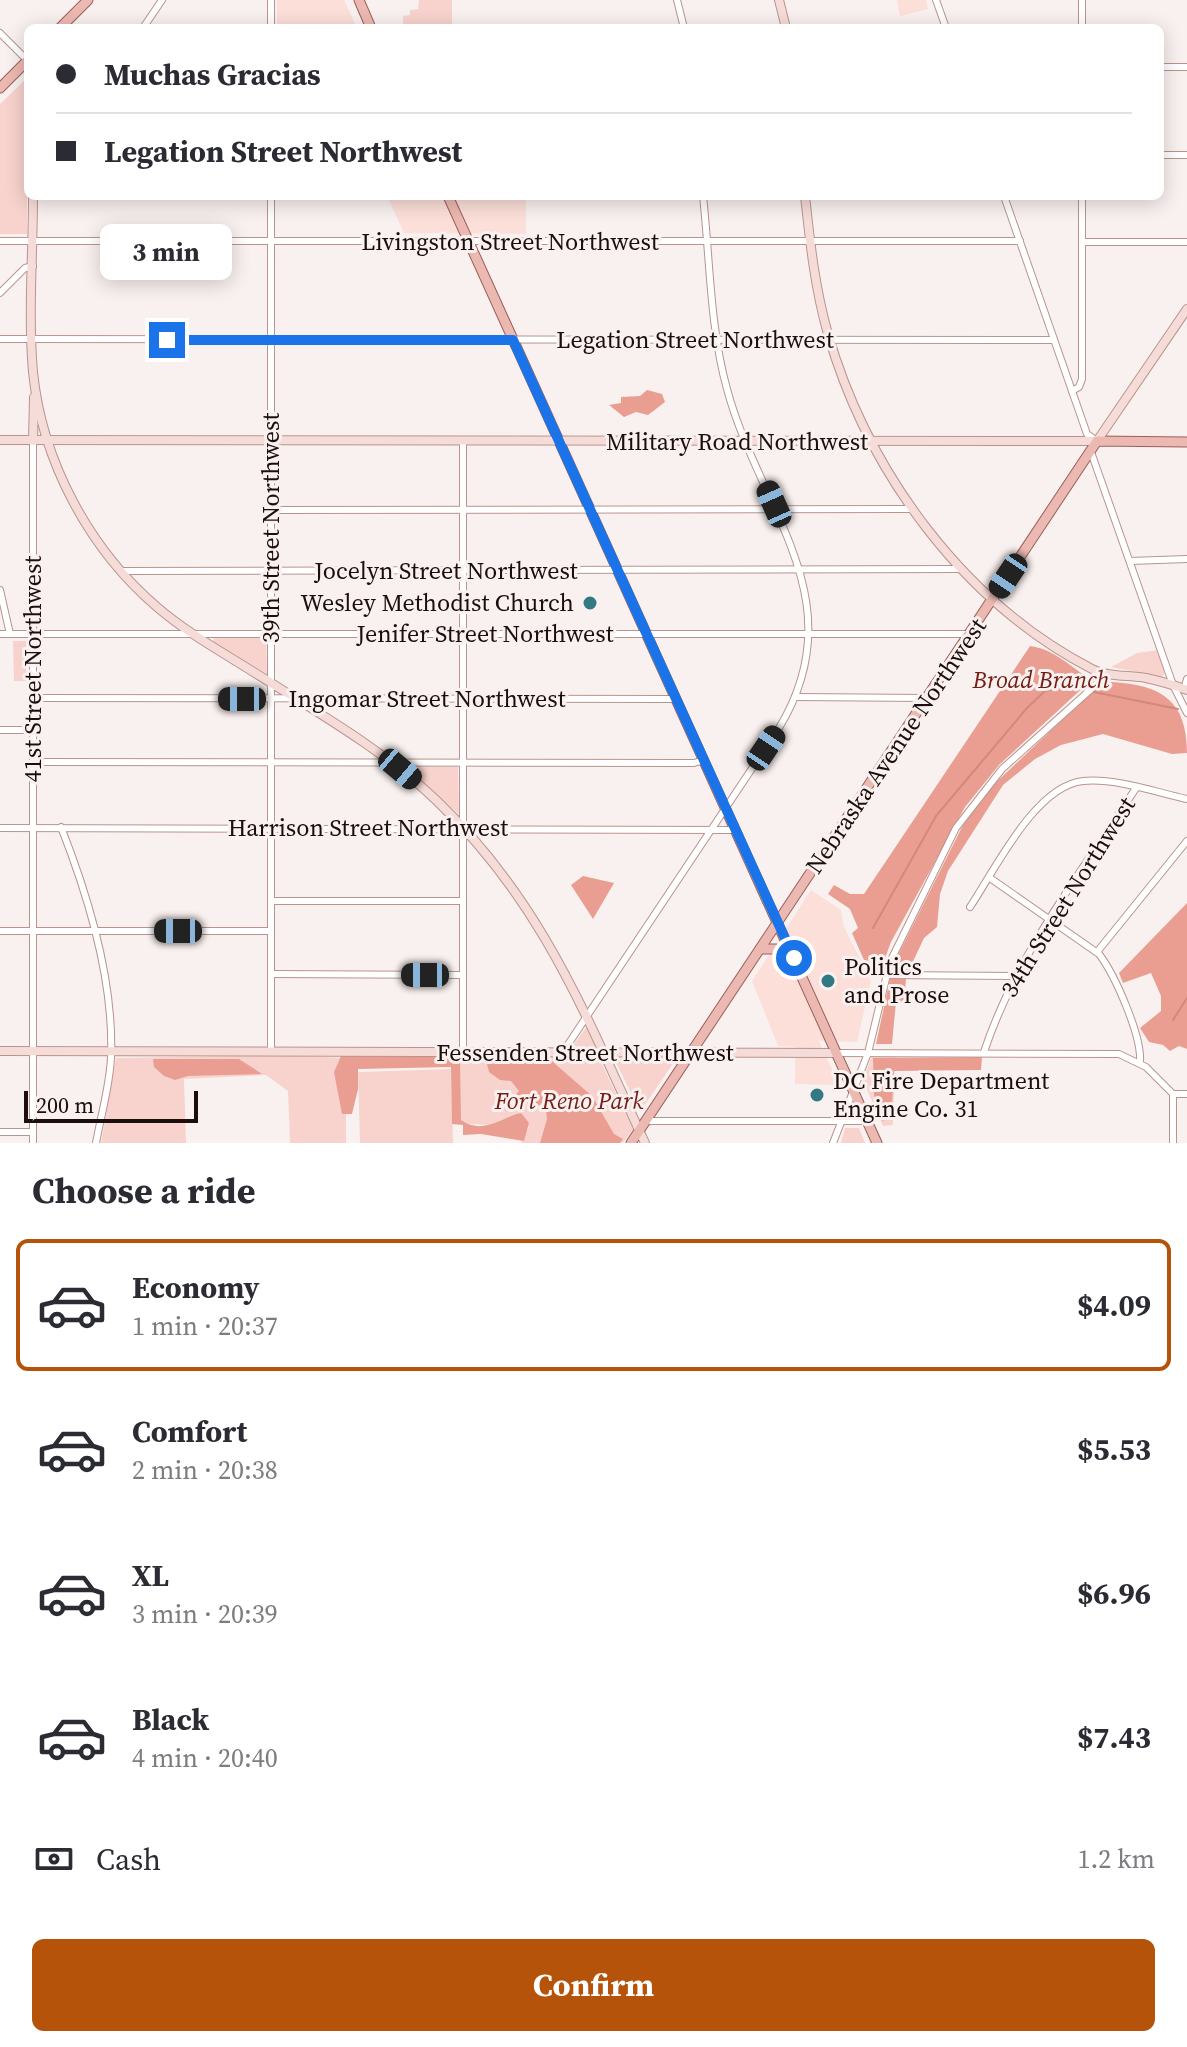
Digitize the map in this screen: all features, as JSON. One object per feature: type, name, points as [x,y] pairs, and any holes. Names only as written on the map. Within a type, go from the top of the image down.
[{"type":"main road","points":[[64,24],[88,0]]},
{"type":"main road","points":[[359,0],[369,24]]},
{"type":"main road","points":[[779,0],[785,24]]},
{"type":"main road","points":[[0,88],[24,64]]},
{"type":"main road","name":"41st Street Northwest","points":[[33,200],[32,339],[36,392],[32,403],[33,441]]},
{"type":"main road","points":[[450,200],[877,1143]]},
{"type":"main road","points":[[805,200],[810,242],[830,340],[848,392],[871,442],[912,509],[993,599],[1082,663],[1108,674],[1186,686]]},
{"type":"main road","name":"Nebraska Avenue Northwest","points":[[631,1143],[1187,309]]},
{"type":"main road","points":[[36,392],[48,440],[81,516],[121,571],[159,608],[195,634],[391,762],[463,828],[531,911],[568,974],[645,1143]]},
{"type":"main road","points":[[33,441],[44,428]]},
{"type":"main road","name":"Military Road Northwest","points":[[0,440],[1187,442]]},
{"type":"main road","points":[[760,949],[776,949],[794,958]]},
{"type":"main road","name":"Fessenden Street Northwest","points":[[0,1051],[836,1053]]},
{"type":"street","points":[[146,24],[162,0]]},
{"type":"street","points":[[271,0],[271,24]]},
{"type":"street","points":[[677,0],[683,24]]},
{"type":"street","points":[[936,0],[945,24]]},
{"type":"street","points":[[1082,0],[1082,24]]},
{"type":"street","points":[[0,33],[24,56]]},
{"type":"street","points":[[1164,67],[1187,67]]},
{"type":"street","points":[[1164,155],[1187,155]]},
{"type":"street","name":"39th Street Northwest","points":[[271,200],[271,1052]]},
{"type":"street","points":[[563,1052],[779,728],[795,697],[810,634],[802,570],[746,443],[727,391],[718,340],[703,200]]},
{"type":"street","points":[[1005,200],[1087,434],[1097,441]]},
{"type":"street","points":[[1072,391],[1082,379],[1082,200]]},
{"type":"street","name":"Livingston Street Northwest","points":[[0,241],[1020,241]]},
{"type":"street","points":[[1082,242],[1187,242]]},
{"type":"street","points":[[0,293],[25,268],[33,266]]},
{"type":"street","name":"Legation Street Northwest","points":[[0,339],[1054,340]]},
{"type":"street","name":"41st Street Northwest","points":[[33,441],[33,1143]]},
{"type":"street","points":[[463,442],[463,1052]]},
{"type":"street","points":[[1091,452],[1173,685],[1187,713]]},
{"type":"street","points":[[271,510],[912,509]]},
{"type":"street","points":[[1130,561],[1187,559]]},
{"type":"street","name":"Jocelyn Street Northwest","points":[[121,571],[963,569]]},
{"type":"street","points":[[0,590],[10,634]]},
{"type":"street","name":"Jenifer Street Northwest","points":[[0,634],[970,634]]},
{"type":"street","points":[[833,1143],[852,1087],[860,1078],[868,1053],[886,975],[949,841],[974,801],[1014,757],[1094,683],[1108,674]]},
{"type":"street","points":[[795,697],[927,698]]},
{"type":"street","name":"Ingomar Street Northwest","points":[[33,698],[676,699]]},
{"type":"street","points":[[0,730],[33,730]]},
{"type":"street","points":[[33,762],[694,763],[704,760]]},
{"type":"street","points":[[970,907],[1037,808],[1057,791],[1077,782],[1092,781],[1187,799]]},
{"type":"street","name":"34th Street Northwest","points":[[984,1052],[1014,976],[1136,788]]},
{"type":"street","points":[[61,827],[94,931],[110,1022],[111,1051],[96,1143]]},
{"type":"street","name":"Harrison Street Northwest","points":[[0,828],[735,830]]},
{"type":"street","points":[[1097,952],[1129,908],[1172,863],[1187,841]]},
{"type":"street","points":[[990,878],[1097,952],[1111,974],[1139,1044],[1140,1062]]},
{"type":"street","points":[[271,901],[463,901]]},
{"type":"street","points":[[0,931],[271,931]]},
{"type":"street","points":[[271,974],[463,975]]},
{"type":"street","points":[[886,975],[1014,976]]},
{"type":"street","name":"Fessenden Street Northwest","points":[[836,1053],[1098,1051],[1119,1054],[1140,1062],[1173,1094]]},
{"type":"street","points":[[1173,1143],[1173,1094],[1187,1094]]},
{"type":"street","points":[[645,1121],[867,1121]]},
{"type":"street","points":[[0,1132],[33,1132]]},
{"type":"shaded area","points":[[277,0],[344,0],[355,24],[277,24]]},
{"type":"shaded area","points":[[897,0],[926,0],[928,9],[900,16]]},
{"type":"shaded area","points":[[389,200],[526,200],[526,234],[404,233]]},
{"type":"shaded area","points":[[811,890],[841,910],[844,927],[871,981],[857,1042],[819,1041],[839,1085],[795,1084],[795,1047],[778,1046],[752,981]]},
{"type":"green space","points":[[419,0],[452,0],[452,24],[403,24],[403,16],[410,15],[410,10],[418,9]]},
{"type":"green space","points":[[24,81],[27,234],[0,234],[0,104]]},
{"type":"green space","points":[[647,390],[662,394],[665,402],[648,415],[636,412],[624,417],[609,405],[621,403],[621,397],[640,396]]},
{"type":"green space","points":[[214,638],[266,638],[267,674],[213,642]]},
{"type":"green space","points":[[13,641],[26,641],[26,681],[14,681]]},
{"type":"green space","name":"Broad Branch","points":[[1030,646],[1060,658],[1086,676],[1088,683],[999,765],[965,807],[891,942],[878,977],[872,978],[852,933],[858,928],[850,909],[828,894],[834,885],[850,894],[864,894]]},
{"type":"green space","points":[[1158,650],[1165,673],[1162,677],[1111,667],[1137,653]]},
{"type":"green space","name":"Broad Branch","points":[[1112,682],[1145,687],[1168,699],[1182,720],[1187,753],[1172,754],[1103,734],[1061,745],[1035,759],[1003,785],[948,871],[940,894],[937,927],[924,938],[909,970],[892,967],[963,825],[989,789],[1083,700],[1102,684]]},
{"type":"green space","points":[[409,766],[458,767],[459,814],[407,771]]},
{"type":"green space","points":[[583,876],[614,883],[593,919],[571,885]]},
{"type":"green space","points":[[1187,903],[1187,1049],[1179,1046],[1170,1051],[1163,1045],[1149,1042],[1140,1028],[1161,1011],[1161,996],[1151,973],[1123,983],[1119,973]]},
{"type":"green space","points":[[890,979],[906,979],[904,1001],[896,1002],[892,1044],[876,1044]]},
{"type":"green space","points":[[587,1026],[596,1047],[573,1048],[572,1047]]},
{"type":"green space","points":[[280,1055],[346,1058],[346,1143],[290,1143],[288,1091],[266,1075],[184,1079],[186,1143],[101,1143],[116,1058]]},
{"type":"green space","points":[[451,1055],[460,1059],[461,1120],[486,1126],[521,1113],[529,1123],[524,1141],[481,1134],[463,1135],[463,1125],[452,1124],[451,1067],[358,1069],[358,1089],[352,1114],[342,1114],[334,1072],[341,1056]]},
{"type":"green space","name":"Fort Reno Park","points":[[452,1055],[598,1056],[633,1129],[623,1143],[521,1143],[529,1126],[466,1124],[460,1120],[460,1059]]},
{"type":"green space","points":[[496,1055],[546,1056],[592,1096],[614,1134],[623,1139],[620,1143],[540,1143],[547,1119],[545,1100],[535,1109],[516,1094],[519,1091],[511,1081],[500,1080],[489,1072],[487,1064]]},
{"type":"green space","points":[[613,1056],[678,1056],[640,1112]]},
{"type":"green space","points":[[872,1056],[895,1056],[893,1125],[883,1126],[863,1080]]},
{"type":"green space","points":[[982,1057],[981,1070],[894,1071],[892,1105],[886,1105],[883,1122],[874,1095],[873,1058]]},
{"type":"green space","points":[[153,1059],[239,1059],[262,1074],[188,1076],[175,1080],[154,1067]]},
{"type":"green space","points":[[451,1069],[453,1143],[360,1143],[358,1072]]},
{"type":"green space","points":[[845,1128],[859,1128],[865,1143],[841,1143]]},
{"type":"waterway","name":"Broad Branch","points":[[873,928],[936,816],[1027,708],[1045,691],[1066,686],[1088,691]]},
{"type":"waterway","name":"Broad Branch","points":[[1094,692],[1178,709]]},
{"type":"waterway","points":[[1173,1020],[1187,998]]},
{"type":"place","name":"Wesley Methodist Church","points":[[590,603]]},
{"type":"place","name":"Politics and Prose","points":[[828,981]]},
{"type":"place","name":"DC Fire Department Engine Co. 31","points":[[817,1095]]},
{"type":"route","points":[[167,340],[513,340],[794,958]]}]
